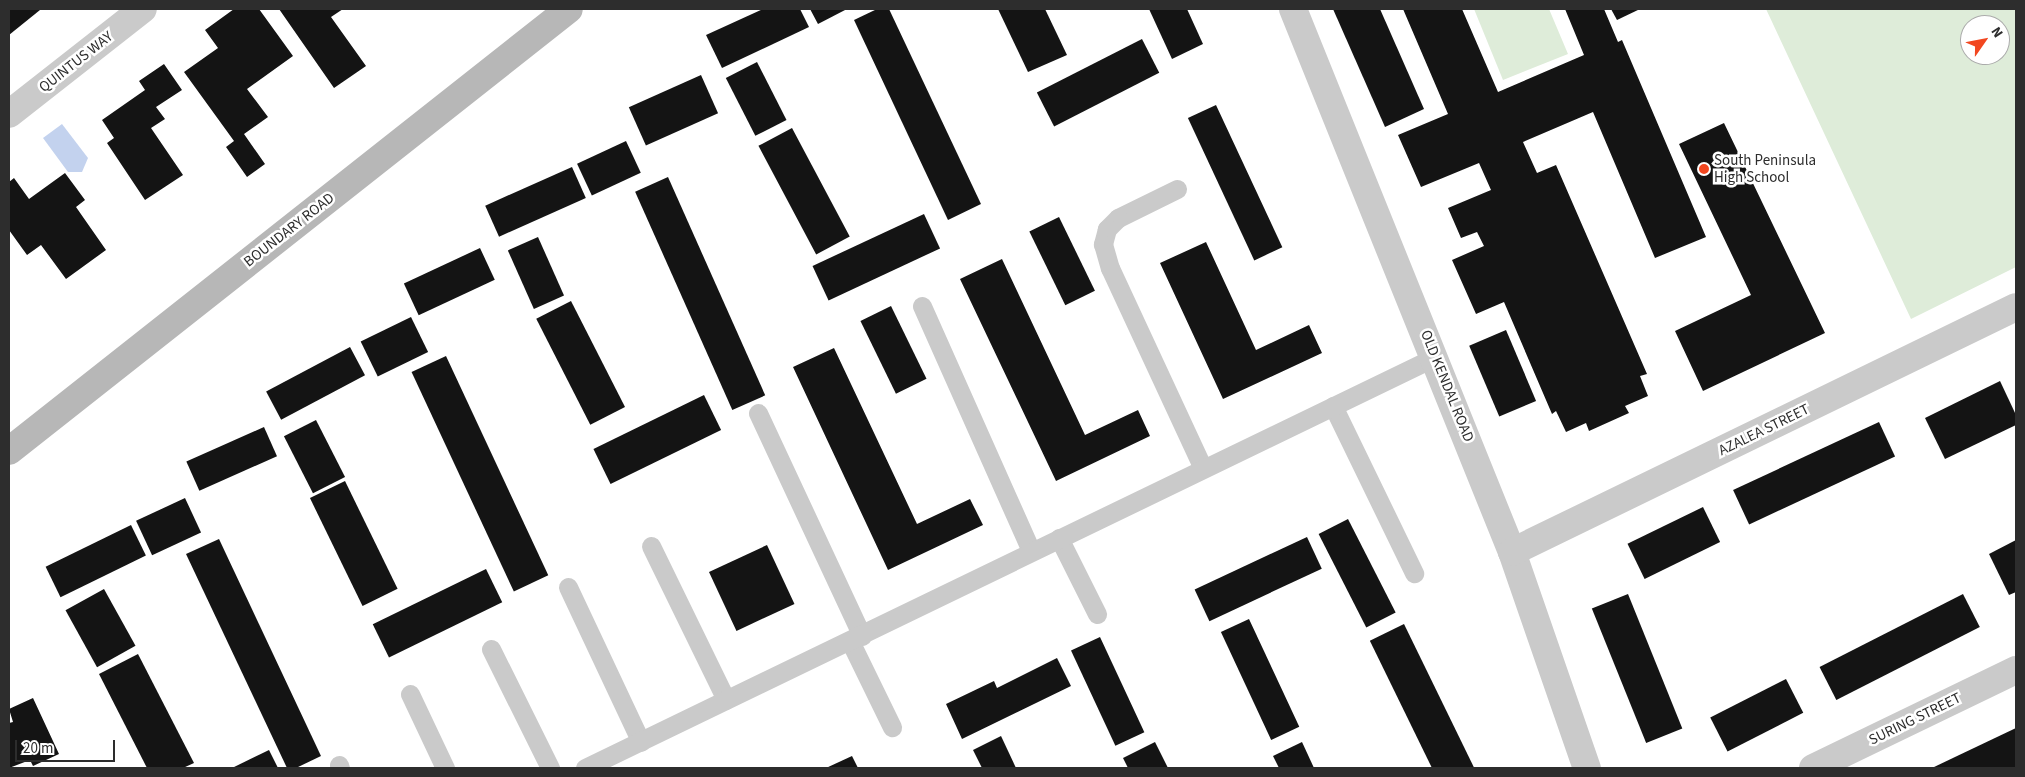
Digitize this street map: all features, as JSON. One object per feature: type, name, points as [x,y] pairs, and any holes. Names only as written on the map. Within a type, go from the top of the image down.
[{"type":"street","name":"QUINTUS WAY","points":[[9,114],[143,9]]},
{"type":"street","name":"BOUNDARY ROAD","points":[[9,451],[569,9]]},
{"type":"street","name":"OLD KENDAL ROAD","points":[[1293,9],[1435,357],[1512,552],[1587,768]]},
{"type":"street","name":"AZALEA STREET","points":[[1512,552],[2016,307]]},
{"type":"street","name":"SURING STREET","points":[[1813,768],[2016,670]]},
{"type":"lane","points":[[1178,189],[1118,218],[1107,229],[1103,244],[1110,268],[1203,468]]},
{"type":"lane","points":[[922,306],[1031,551]]},
{"type":"lane","points":[[596,766],[641,742],[1031,551],[1435,357]]},
{"type":"lane","points":[[1333,406],[1414,573]]},
{"type":"lane","points":[[758,413],[856,638],[892,727]]},
{"type":"lane","points":[[1059,538],[1097,614]]},
{"type":"lane","points":[[651,546],[726,700]]},
{"type":"lane","points":[[568,587],[641,742]]},
{"type":"lane","points":[[491,649],[550,768]]},
{"type":"lane","points":[[410,694],[446,768]]},
{"type":"green space","points":[[1474,9],[1549,9],[1568,54],[1503,80]]},
{"type":"green space","points":[[1766,9],[2016,9],[2016,267],[1911,319]]},
{"type":"water","points":[[62,124],[88,158],[82,172],[68,172],[43,138]]},
{"type":"building","points":[[9,9],[39,9],[40,10],[9,35]]},
{"type":"building","points":[[234,9],[259,9],[293,56],[247,89],[268,117],[244,134],[265,164],[247,177],[226,147],[234,141],[184,72],[218,48],[205,30]]},
{"type":"building","points":[[279,9],[343,9],[331,17],[366,66],[334,88]]},
{"type":"building","points":[[763,9],[800,9],[809,27],[722,68],[706,35]]},
{"type":"building","points":[[810,9],[847,9],[818,24]]},
{"type":"building","points":[[877,9],[889,9],[981,204],[948,220],[854,20]]},
{"type":"building","points":[[998,9],[1045,9],[1067,55],[1028,72]]},
{"type":"building","points":[[1149,9],[1187,9],[1203,44],[1172,59]]},
{"type":"building","points":[[1333,9],[1380,9],[1424,109],[1385,127]]},
{"type":"building","points":[[1403,9],[1462,9],[1498,92],[1584,55],[1565,9],[1604,9],[1618,42],[1622,40],[1706,237],[1655,258],[1593,112],[1523,142],[1537,173],[1556,165],[1647,374],[1640,376],[1648,396],[1625,406],[1629,413],[1589,431],[1586,423],[1566,432],[1556,411],[1552,414],[1504,302],[1476,314],[1452,260],[1484,246],[1477,232],[1461,238],[1448,208],[1491,190],[1479,163],[1421,187],[1398,135],[1448,114]]},
{"type":"building","points":[[1611,9],[1640,9],[1617,20]]},
{"type":"building","points":[[1142,39],[1159,73],[1054,126],[1037,93]]},
{"type":"building","points":[[757,62],[787,120],[755,136],[726,78]]},
{"type":"building","points":[[164,64],[182,90],[156,107],[165,119],[151,128],[183,175],[145,200],[107,143],[114,138],[102,120],[145,90],[139,81]]},
{"type":"building","points":[[701,75],[718,113],[646,146],[629,107]]},
{"type":"building","points":[[1216,105],[1282,247],[1254,260],[1188,118]]},
{"type":"building","points":[[1724,123],[1825,333],[1703,391],[1675,331],[1751,295],[1679,144]]},
{"type":"building","points":[[792,128],[850,237],[816,254],[758,146]]},
{"type":"building","points":[[626,141],[641,173],[592,196],[577,164]]},
{"type":"building","points":[[572,167],[586,198],[499,237],[485,206]]},
{"type":"building","points":[[65,173],[85,200],[76,207],[106,250],[66,279],[41,245],[27,255],[9,230],[9,182],[14,178],[29,199]]},
{"type":"building","points":[[668,177],[765,395],[732,410],[635,192]]},
{"type":"building","points":[[924,214],[940,248],[829,300],[813,266]]},
{"type":"building","points":[[1059,217],[1095,291],[1065,305],[1029,231]]},
{"type":"building","points":[[538,237],[564,295],[534,309],[508,250]]},
{"type":"building","points":[[1206,242],[1256,350],[1309,325],[1322,353],[1223,399],[1160,263]]},
{"type":"building","points":[[480,248],[495,280],[419,315],[404,283]]},
{"type":"building","points":[[1002,259],[1085,435],[1138,410],[1150,436],[1056,481],[960,279]]},
{"type":"building","points":[[571,301],[625,407],[590,425],[536,319]]},
{"type":"building","points":[[891,306],[927,379],[896,394],[860,321]]},
{"type":"building","points":[[411,317],[428,352],[378,377],[361,342]]},
{"type":"building","points":[[1506,330],[1536,401],[1499,417],[1469,346]]},
{"type":"building","points":[[350,347],[365,375],[281,420],[266,392]]},
{"type":"building","points":[[834,348],[917,524],[970,499],[983,525],[888,570],[793,367]]},
{"type":"building","points":[[446,356],[548,575],[514,591],[412,372]]},
{"type":"building","points":[[2000,381],[2016,415],[2016,425],[1945,459],[1925,418]]},
{"type":"building","points":[[704,395],[721,430],[611,484],[593,449]]},
{"type":"building","points":[[316,420],[345,477],[313,493],[284,436]]},
{"type":"building","points":[[1879,422],[1895,456],[1749,524],[1733,490]]},
{"type":"building","points":[[264,427],[277,456],[199,491],[186,462]]},
{"type":"building","points":[[345,481],[398,589],[363,606],[310,498]]},
{"type":"building","points":[[185,498],[201,532],[152,555],[136,521]]},
{"type":"building","points":[[1703,507],[1720,542],[1645,579],[1628,544]]},
{"type":"building","points":[[1348,519],[1396,613],[1366,628],[1319,534]]},
{"type":"building","points":[[131,525],[146,556],[61,597],[46,567]]},
{"type":"building","points":[[1307,537],[1322,569],[1209,621],[1195,589]]},
{"type":"building","points":[[219,539],[321,756],[296,768],[287,768],[186,554]]},
{"type":"building","points":[[2016,540],[2016,592],[2009,595],[1989,554]]},
{"type":"building","points":[[767,545],[794,604],[736,631],[709,572]]},
{"type":"building","points":[[486,569],[502,602],[389,657],[373,624]]},
{"type":"building","points":[[104,589],[136,646],[97,667],[66,610]]},
{"type":"building","points":[[1628,594],[1682,728],[1646,743],[1592,609]]},
{"type":"building","points":[[1963,594],[1980,627],[1836,700],[1820,667]]},
{"type":"building","points":[[1249,619],[1299,727],[1271,740],[1221,632]]},
{"type":"building","points":[[1404,624],[1474,768],[1432,768],[1370,641]]},
{"type":"building","points":[[1100,637],[1144,732],[1115,746],[1071,651]]},
{"type":"building","points":[[138,654],[194,763],[183,768],[147,768],[99,674]]},
{"type":"building","points":[[1057,658],[1071,686],[962,739],[946,704],[994,681],[997,688]]},
{"type":"building","points":[[1786,679],[1803,713],[1728,751],[1710,718]]},
{"type":"building","points":[[33,698],[59,754],[33,766],[30,760],[9,768],[9,723],[13,722],[9,709]]},
{"type":"building","points":[[2016,728],[2016,768],[1932,768],[1955,757]]},
{"type":"building","points":[[1001,736],[1016,768],[982,768],[973,750]]},
{"type":"building","points":[[1155,742],[1168,768],[1128,768],[1123,758]]},
{"type":"building","points":[[1302,742],[1314,768],[1279,768],[1273,756]]},
{"type":"building","points":[[269,750],[278,768],[232,768]]},
{"type":"building","points":[[852,756],[858,768],[826,768]]},
{"type":"place","name":"South Peninsula High School","points":[[1704,169]]}]
